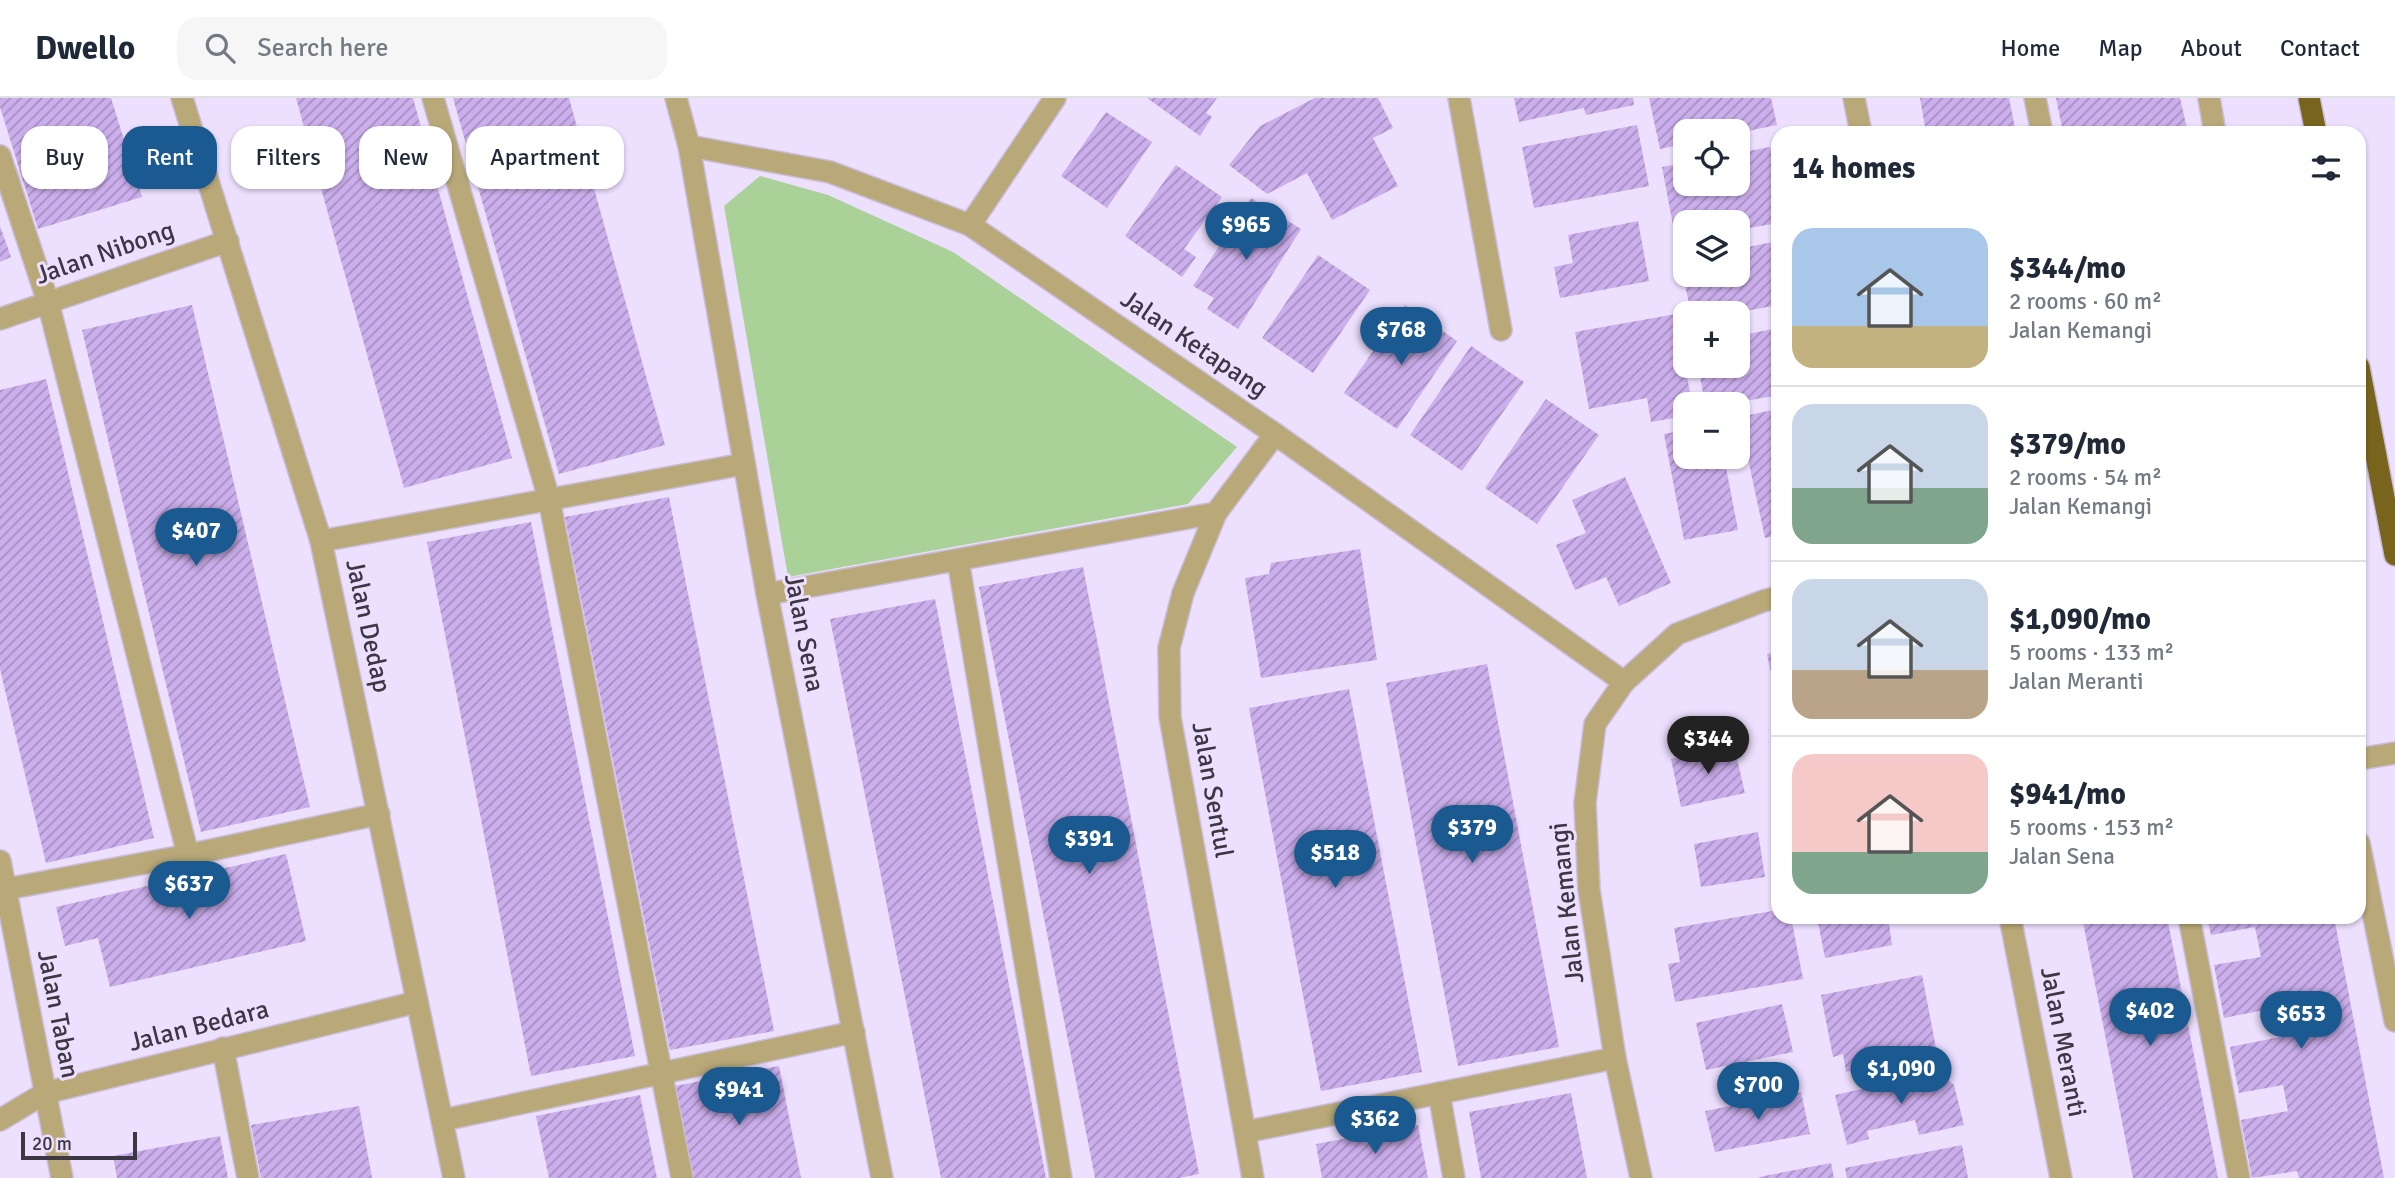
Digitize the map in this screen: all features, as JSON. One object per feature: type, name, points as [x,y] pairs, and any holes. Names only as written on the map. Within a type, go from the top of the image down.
[{"type":"highway","points":[[2309,98],[2315,126]]},
{"type":"highway","points":[[2366,404],[2395,555]]},
{"type":"street","name":"Jalan Dedap","points":[[182,98],[321,541],[454,1178]]},
{"type":"street","points":[[433,98],[549,499],[664,1073],[682,1178]]},
{"type":"street","points":[[970,225],[1055,98]]},
{"type":"street","points":[[1459,98],[1500,330]]},
{"type":"street","points":[[1854,98],[1860,126]]},
{"type":"street","points":[[2035,98],[2041,126]]},
{"type":"street","points":[[2208,98],[2214,126]]},
{"type":"street","name":"Jalan Sena","points":[[678,99],[689,146],[767,594],[883,1178]]},
{"type":"street","name":"Jalan Ketapang","points":[[689,146],[830,172],[970,225],[1275,434],[1625,682]]},
{"type":"street","points":[[0,156],[48,302],[188,855]]},
{"type":"street","name":"Jalan Nibong","points":[[0,319],[228,241]]},
{"type":"street","name":"Jalan Sentul","points":[[1253,1178],[1170,717],[1169,648],[1183,593],[1216,513],[1275,434]]},
{"type":"street","points":[[321,541],[744,464]]},
{"type":"street","points":[[767,594],[1216,513]]},
{"type":"street","points":[[958,560],[1061,1178]]},
{"type":"street","name":"Jalan Kemangi","points":[[1641,1178],[1615,1058],[1589,890],[1585,803],[1595,724],[1625,682],[1677,634],[1771,599]]},
{"type":"street","points":[[2366,758],[2395,753]]},
{"type":"street","points":[[3,891],[379,814]]},
{"type":"street","name":"Jalan Taban","points":[[0,860],[3,891],[62,1178]]},
{"type":"street","points":[[2366,878],[2395,1021]]},
{"type":"street","name":"Jalan Meranti","points":[[2011,924],[2061,1178]]},
{"type":"street","points":[[2190,924],[2239,1178]]},
{"type":"street","name":"Jalan Bedara","points":[[0,1120],[45,1093],[417,1002]]},
{"type":"street","points":[[443,1120],[854,1032]]},
{"type":"street","points":[[223,1048],[248,1178]]},
{"type":"street","points":[[1245,1132],[1615,1058]]},
{"type":"street","points":[[1438,1093],[1454,1178]]},
{"type":"green space","points":[[760,176],[828,195],[953,252],[1237,447],[1188,504],[788,577],[724,206]]},
{"type":"building","points":[[0,98],[111,98],[122,133],[122,189],[139,189],[142,197],[38,229],[26,189],[108,189],[108,126],[21,126],[21,174],[0,107]]},
{"type":"building","points":[[296,98],[413,98],[421,126],[359,126],[359,189],[438,189],[512,458],[404,488],[321,189],[345,189],[345,126],[304,126]]},
{"type":"building","points":[[453,98],[569,98],[577,126],[466,126],[466,144]]},
{"type":"building","points":[[1147,98],[1217,98],[1206,113],[1212,117],[1200,136]]},
{"type":"building","points":[[1315,98],[1378,98],[1393,128],[1373,138],[1398,186],[1332,220],[1307,173],[1267,194],[1229,165],[1260,126]]},
{"type":"building","points":[[1514,98],[1633,98],[1634,105],[1586,115],[1584,108],[1519,122]]},
{"type":"building","points":[[1649,98],[1771,98],[1777,125],[1750,131],[1750,119],[1673,119],[1673,146],[1660,149]]},
{"type":"building","points":[[1920,98],[2009,98],[2015,126],[1925,126]]},
{"type":"building","points":[[2056,98],[2180,98],[2186,126],[2062,126]]},
{"type":"building","points":[[1106,112],[1152,142],[1107,208],[1061,176]]},
{"type":"building","points":[[1637,125],[1649,186],[1534,208],[1522,147]]},
{"type":"building","points":[[1770,147],[1771,224],[1750,228],[1750,210],[1673,210],[1673,225],[1662,167],[1673,165],[1673,196],[1750,196],[1750,151]]},
{"type":"building","points":[[1176,165],[1222,197],[1184,249],[1196,257],[1182,277],[1125,236]]},
{"type":"building","points":[[479,189],[594,189],[665,445],[559,474]]},
{"type":"building","points":[[1251,198],[1301,229],[1238,329],[1207,309],[1214,298],[1193,286]]},
{"type":"building","points":[[1638,221],[1649,281],[1560,298],[1554,267],[1573,263],[1568,235]]},
{"type":"building","points":[[0,226],[11,257],[0,262]]},
{"type":"building","points":[[1771,242],[1771,306],[1750,310],[1750,301],[1688,301],[1686,287],[1750,287],[1750,247]]},
{"type":"building","points":[[1318,255],[1370,290],[1313,373],[1262,338]]},
{"type":"building","points":[[192,305],[310,807],[201,832],[82,330]]},
{"type":"building","points":[[1405,305],[1457,341],[1397,429],[1344,393]]},
{"type":"building","points":[[1673,315],[1673,378],[1687,378],[1690,392],[1673,392],[1673,418],[1651,422],[1647,398],[1589,409],[1575,332]]},
{"type":"building","points":[[1771,329],[1771,396],[1750,400],[1750,392],[1703,392],[1700,378],[1750,378],[1750,334]]},
{"type":"building","points":[[1471,346],[1524,382],[1462,471],[1410,435]]},
{"type":"building","points":[[46,379],[154,838],[46,863],[0,669],[0,390]]},
{"type":"building","points":[[1546,399],[1599,435],[1537,524],[1485,488]]},
{"type":"building","points":[[1771,410],[1771,537],[1765,538],[1750,468],[1750,415]]},
{"type":"building","points":[[1673,432],[1673,469],[1726,469],[1738,530],[1684,540],[1664,434]]},
{"type":"building","points":[[1625,477],[1671,583],[1619,606],[1606,577],[1575,590],[1556,545],[1586,533],[1572,500]]},
{"type":"building","points":[[669,497],[774,1031],[670,1050],[565,517]]},
{"type":"building","points":[[531,522],[635,1056],[531,1076],[427,542]]},
{"type":"building","points":[[1360,549],[1377,660],[1261,678],[1245,578],[1269,574],[1271,563]]},
{"type":"building","points":[[1083,567],[1199,1174],[1179,1178],[1095,1178],[979,587]]},
{"type":"building","points":[[935,599],[1046,1178],[941,1178],[830,619]]},
{"type":"building","points":[[1771,653],[1771,672],[1767,654]]},
{"type":"building","points":[[1487,664],[1559,1047],[1458,1066],[1386,683]]},
{"type":"building","points":[[1349,689],[1422,1072],[1321,1091],[1249,708]]},
{"type":"building","points":[[1734,746],[1745,793],[1681,807],[1671,759]]},
{"type":"building","points":[[1758,832],[1765,877],[1701,887],[1694,844]]},
{"type":"building","points":[[286,854],[306,941],[110,987],[98,938],[65,946],[56,907]]},
{"type":"building","points":[[1771,911],[1771,924],[1792,924],[1803,979],[1675,1002],[1668,964],[1680,962],[1674,928]]},
{"type":"building","points":[[1818,924],[1889,924],[1892,945],[1825,958]]},
{"type":"building","points":[[2083,924],[2168,924],[2218,1178],[2133,1178]]},
{"type":"building","points":[[2209,924],[2335,924],[2384,1178],[2299,1178],[2297,1171],[2252,1178],[2241,1120],[2288,1111],[2283,1085],[2239,1093],[2230,1047],[2280,1037],[2274,1008],[2224,1018],[2214,965],[2261,957],[2255,927],[2211,935]]},
{"type":"building","points":[[1922,975],[1937,1053],[1846,1072],[1843,1054],[1833,1057],[1821,995]]},
{"type":"building","points":[[1782,1004],[1793,1052],[1706,1070],[1696,1023]]},
{"type":"building","points":[[779,1066],[801,1178],[693,1178],[675,1086]]},
{"type":"building","points":[[1946,1070],[1949,1081],[1954,1085],[1964,1125],[1919,1135],[1915,1120],[1867,1131],[1869,1139],[1847,1145],[1835,1095]]},
{"type":"building","points":[[1801,1092],[1810,1134],[1715,1152],[1705,1111]]},
{"type":"building","points":[[1571,1093],[1587,1178],[1481,1178],[1469,1112]]},
{"type":"building","points":[[640,1095],[657,1178],[549,1178],[536,1116]]},
{"type":"building","points":[[359,1106],[372,1178],[261,1178],[251,1125]]},
{"type":"building","points":[[1418,1125],[1428,1178],[1322,1178],[1316,1144]]},
{"type":"building","points":[[220,1136],[228,1178],[117,1178],[113,1156]]},
{"type":"building","points":[[1962,1145],[1968,1178],[1847,1178],[1845,1168]]},
{"type":"building","points":[[1831,1163],[1834,1178],[1759,1178],[1759,1177]]}]
